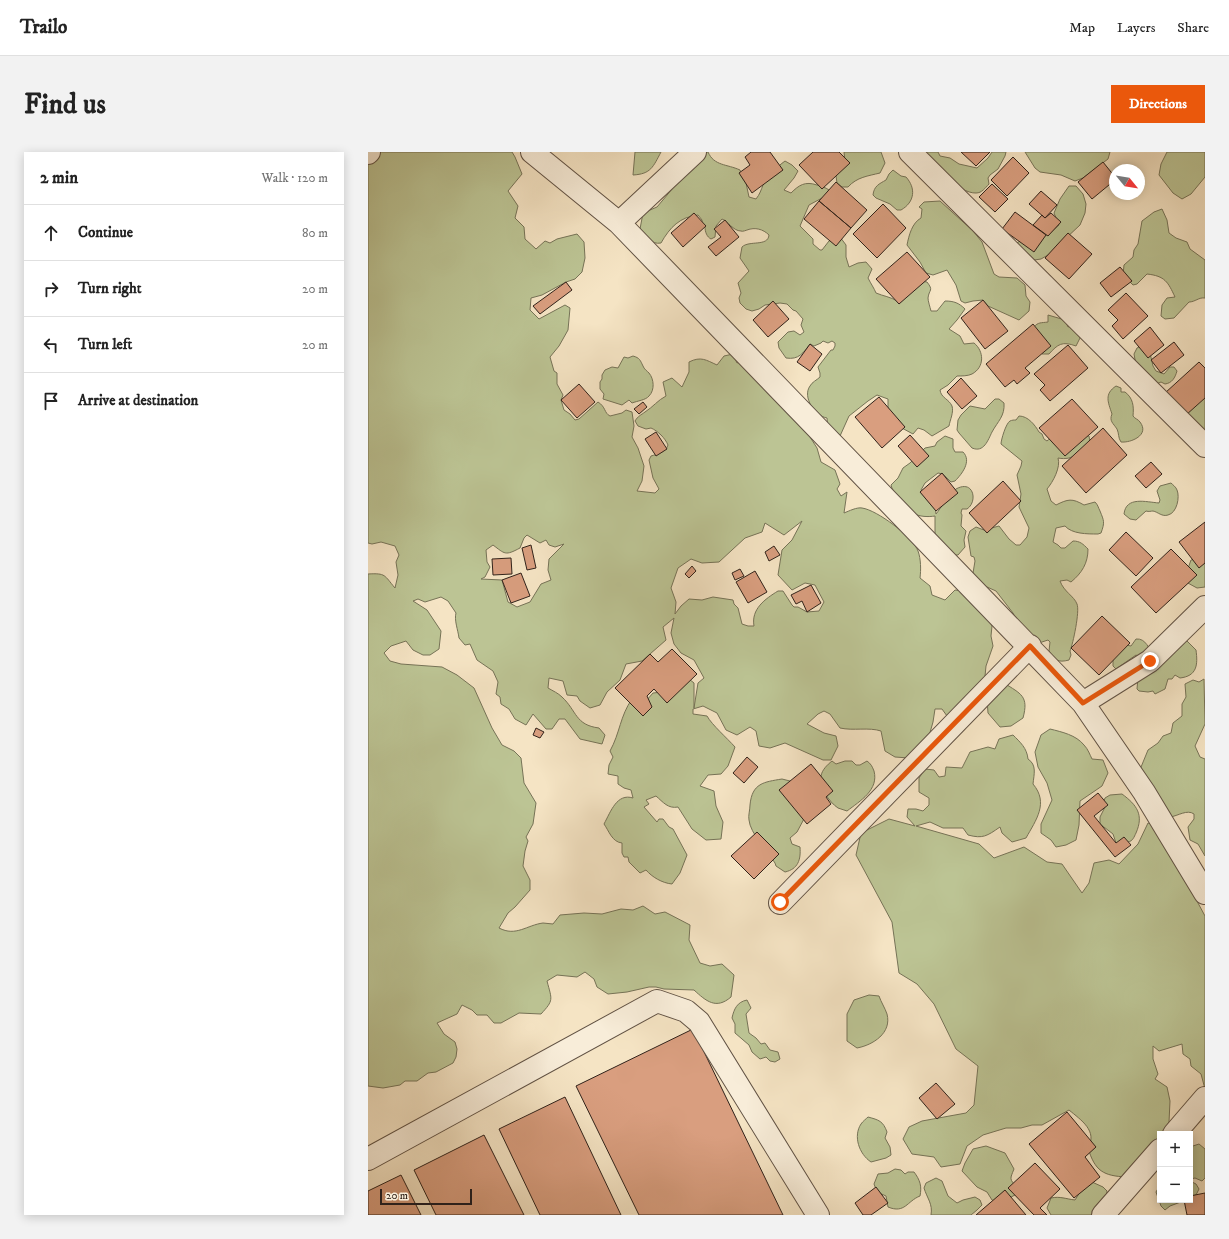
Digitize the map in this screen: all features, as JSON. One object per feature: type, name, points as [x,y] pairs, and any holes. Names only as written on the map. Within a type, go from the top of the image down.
[{"type":"street","points":[[532,152],[619,223],[1030,646],[1083,703],[1144,792],[1205,893]]},
{"type":"street","points":[[619,223],[695,152]]},
{"type":"street","points":[[910,152],[1205,446]]},
{"type":"street","points":[[1083,703],[1150,661],[1205,607]]},
{"type":"street","points":[[780,902],[1030,646]]},
{"type":"street","points":[[368,1160],[657,1001],[686,1011],[699,1022],[818,1215]]},
{"type":"street","points":[[1177,1131],[1205,1098]]},
{"type":"street","points":[[1102,1215],[1157,1153]]},
{"type":"green space","points":[[377,152],[512,152],[522,174],[508,191],[518,206],[515,218],[524,227],[525,239],[536,249],[545,241],[550,243],[557,239],[577,234],[584,242],[585,258],[582,272],[575,279],[566,282],[542,295],[531,298],[530,310],[539,319],[565,305],[570,308],[568,330],[559,346],[550,357],[554,371],[557,373],[557,384],[563,395],[561,400],[564,410],[575,420],[579,419],[598,402],[610,416],[622,413],[626,410],[632,412],[634,426],[632,437],[638,448],[644,466],[642,481],[637,491],[655,493],[659,489],[653,478],[649,460],[651,456],[664,451],[668,445],[663,437],[654,429],[646,429],[638,426],[635,421],[636,419],[660,399],[666,396],[663,382],[672,378],[682,387],[689,372],[689,362],[700,359],[717,365],[724,356],[733,354],[737,363],[744,360],[810,437],[817,448],[821,462],[835,470],[840,484],[837,489],[841,496],[847,492],[844,513],[858,508],[869,510],[894,525],[902,532],[915,545],[918,551],[920,557],[920,578],[930,586],[932,595],[945,600],[955,590],[964,591],[989,619],[992,626],[991,636],[993,646],[986,666],[985,676],[952,723],[942,709],[935,709],[929,736],[909,758],[895,757],[885,751],[881,731],[871,729],[840,728],[830,714],[824,711],[818,714],[807,724],[824,733],[836,736],[838,746],[831,760],[823,760],[785,743],[770,748],[759,746],[756,731],[750,727],[737,735],[726,730],[717,713],[703,706],[693,709],[693,714],[707,716],[735,747],[728,766],[721,774],[708,775],[700,786],[714,791],[716,806],[723,822],[721,839],[706,840],[692,829],[678,807],[668,806],[656,796],[646,800],[649,804],[644,807],[657,822],[659,819],[663,819],[669,827],[673,829],[687,855],[680,873],[672,884],[658,879],[646,870],[640,873],[629,862],[628,857],[624,857],[622,853],[622,843],[616,841],[611,836],[604,824],[615,804],[623,798],[633,798],[631,790],[618,784],[618,776],[608,774],[609,765],[613,757],[610,751],[625,712],[632,699],[646,701],[653,693],[663,692],[689,679],[694,683],[694,708],[698,683],[704,678],[694,660],[681,653],[674,644],[671,633],[674,618],[663,627],[666,640],[642,661],[626,664],[620,680],[607,692],[600,705],[590,708],[580,701],[577,696],[567,695],[563,681],[549,678],[548,688],[557,693],[567,702],[581,721],[585,724],[599,728],[605,735],[602,744],[580,739],[565,719],[559,719],[552,729],[546,729],[533,714],[526,725],[515,719],[509,709],[501,704],[500,697],[496,694],[498,682],[493,671],[477,660],[470,644],[465,645],[459,638],[456,613],[448,601],[441,597],[425,602],[418,599],[413,601],[427,610],[441,631],[439,649],[430,655],[423,655],[413,650],[406,641],[391,646],[384,653],[390,661],[401,664],[442,667],[457,675],[474,688],[492,728],[502,745],[514,751],[521,758],[524,783],[536,803],[533,824],[526,837],[528,841],[523,866],[530,880],[530,890],[508,913],[499,928],[516,931],[537,924],[553,924],[560,915],[584,913],[602,914],[621,909],[633,910],[643,906],[655,914],[665,912],[690,925],[689,940],[700,963],[710,966],[722,964],[734,975],[731,997],[721,1003],[711,1002],[703,998],[694,990],[649,987],[627,992],[608,994],[597,987],[594,979],[585,972],[577,977],[557,975],[547,981],[551,999],[548,1006],[541,1014],[519,1013],[501,1023],[494,1023],[487,1015],[477,1015],[472,1010],[462,1005],[457,1014],[437,1023],[444,1034],[455,1042],[457,1049],[456,1057],[453,1063],[436,1072],[428,1073],[417,1081],[405,1081],[400,1085],[383,1088],[368,1086],[368,574],[378,574],[384,576],[395,588],[398,575],[396,562],[399,555],[395,546],[381,542],[372,544],[368,543],[368,155]],"holes":[[[802,521],[792,540],[782,550],[778,575],[792,590],[805,583],[815,585],[824,602],[819,611],[807,612],[798,607],[794,607],[783,591],[778,591],[768,597],[760,605],[755,614],[754,626],[742,624],[738,608],[734,604],[733,600],[713,597],[702,600],[689,599],[675,614],[676,602],[671,588],[678,568],[691,559],[702,563],[719,562],[745,538],[762,532],[765,523],[784,535]],[[527,535],[540,543],[546,540],[549,545],[555,547],[564,544],[549,559],[548,570],[551,580],[541,584],[530,602],[517,607],[508,602],[502,580],[481,579],[485,577],[490,567],[487,562],[486,550],[493,545],[505,553],[511,552],[520,548],[524,538]]]},
{"type":"green space","points":[[635,152],[661,152],[651,169],[644,173],[633,175]]},
{"type":"green space","points":[[680,152],[708,152],[717,162],[740,170],[746,183],[749,197],[756,199],[767,178],[785,161],[798,171],[784,190],[791,193],[800,186],[809,183],[829,190],[824,197],[809,205],[800,226],[813,239],[813,244],[820,250],[822,250],[829,241],[840,237],[846,245],[846,257],[849,267],[858,263],[866,262],[872,269],[868,278],[876,293],[897,301],[920,281],[927,282],[931,289],[928,298],[931,311],[937,311],[945,301],[951,301],[961,305],[965,309],[949,329],[960,336],[964,344],[974,343],[980,350],[982,359],[979,367],[972,374],[957,376],[948,385],[940,390],[942,395],[952,406],[949,426],[932,436],[924,430],[918,428],[913,434],[900,427],[888,408],[888,399],[877,395],[849,416],[840,436],[828,430],[827,418],[822,417],[814,410],[809,400],[808,390],[812,383],[820,377],[818,367],[831,350],[833,350],[835,343],[832,341],[828,343],[823,341],[814,346],[810,344],[803,353],[797,357],[786,358],[779,348],[778,342],[788,332],[794,331],[800,335],[804,332],[801,325],[803,319],[787,304],[780,303],[765,305],[752,311],[746,309],[740,303],[739,298],[741,293],[738,283],[749,271],[740,258],[742,247],[765,241],[768,239],[769,235],[762,230],[756,229],[738,231],[722,219],[716,226],[715,237],[711,239],[706,234],[705,227],[698,215],[686,218],[676,224],[668,232],[661,243],[654,243],[640,229],[643,213],[657,207],[673,188]]},
{"type":"green space","points":[[844,152],[881,152],[885,163],[880,173],[859,179],[848,187],[842,187],[837,183],[836,176],[845,161]]},
{"type":"green space","points":[[913,152],[938,152],[940,156],[950,158],[959,164],[977,168],[992,152],[1006,152],[998,169],[988,178],[989,184],[982,191],[976,193],[961,189]]},
{"type":"green space","points":[[1025,152],[1110,152],[1108,159],[1083,178],[1075,181],[1061,175],[1040,172],[1035,168]]},
{"type":"green space","points":[[1167,152],[1205,152],[1205,177],[1191,194],[1182,199],[1173,193],[1159,175],[1161,164]]},
{"type":"green space","points":[[893,170],[901,176],[906,177],[913,190],[909,203],[901,210],[897,210],[890,204],[876,198],[873,195],[876,187],[886,180]]},
{"type":"green space","points":[[1069,186],[1076,186],[1083,194],[1086,204],[1085,213],[1080,225],[1048,255],[1041,259],[1028,261],[1014,245],[1023,240],[1043,237],[1059,225],[1054,213],[1060,199]]},
{"type":"green space","points":[[940,201],[973,231],[982,242],[994,274],[999,277],[1017,278],[1025,285],[1026,296],[1030,302],[1029,311],[1019,320],[988,306],[983,300],[965,303],[961,301],[956,285],[947,270],[933,275],[926,273],[920,262],[907,245],[913,226],[921,218],[922,209],[919,207],[924,202]]},
{"type":"green space","points":[[1162,209],[1167,220],[1169,233],[1176,238],[1187,242],[1190,249],[1205,260],[1205,298],[1189,302],[1174,318],[1165,319],[1161,316],[1162,305],[1167,298],[1175,297],[1168,284],[1158,276],[1147,274],[1137,284],[1133,285],[1123,275],[1124,265],[1133,257],[1134,250],[1138,244],[1142,221],[1154,212]]},
{"type":"green space","points":[[1048,315],[1065,320],[1068,327],[1071,326],[1081,333],[1076,346],[1061,344],[1049,354],[1042,354],[1034,327],[1038,323],[1048,322]]},
{"type":"green space","points":[[1139,347],[1143,347],[1150,353],[1153,366],[1156,371],[1164,374],[1170,367],[1174,367],[1177,371],[1174,378],[1165,384],[1161,382],[1154,385],[1136,365],[1134,354]]},
{"type":"green space","points":[[633,356],[640,360],[644,368],[651,375],[653,384],[651,394],[644,399],[632,403],[629,400],[622,405],[603,399],[604,394],[600,389],[600,382],[605,370],[612,367],[618,368],[624,357],[628,358]]},
{"type":"green space","points":[[1116,386],[1121,388],[1121,392],[1125,392],[1130,397],[1133,406],[1133,416],[1139,421],[1142,427],[1143,431],[1134,440],[1121,442],[1117,429],[1111,420],[1112,414],[1108,402],[1108,395]]},
{"type":"green space","points":[[1205,392],[1205,437],[1182,418]]},
{"type":"green space","points":[[995,399],[999,399],[1004,403],[1001,418],[985,445],[980,449],[972,448],[957,430],[958,420],[970,406],[985,409]]},
{"type":"green space","points":[[1019,416],[1031,421],[1047,441],[1061,436],[1089,436],[1090,442],[1076,455],[1064,459],[1058,458],[1059,462],[1057,470],[1047,489],[1051,501],[1056,505],[1070,500],[1084,505],[1095,502],[1104,522],[1101,533],[1098,534],[1076,532],[1065,526],[1056,528],[1053,542],[1061,548],[1065,548],[1073,541],[1081,543],[1088,549],[1086,563],[1078,575],[1071,582],[1067,580],[1060,581],[1064,588],[1076,601],[1078,608],[1076,628],[1070,651],[1071,655],[1069,660],[1065,661],[1059,661],[1053,657],[1049,651],[1050,642],[1048,640],[1039,643],[1019,625],[1013,613],[996,591],[987,587],[981,587],[973,573],[975,561],[974,557],[971,556],[968,537],[970,531],[976,527],[984,530],[999,526],[1009,539],[1016,545],[1020,545],[1027,537],[1029,528],[1019,507],[1021,494],[1017,475],[1022,461],[1001,444],[1008,422],[1016,420]]},
{"type":"green space","points":[[945,436],[953,439],[953,448],[955,452],[963,452],[966,456],[967,459],[965,467],[955,481],[951,482],[943,474],[938,473],[925,483],[921,490],[935,506],[936,514],[948,497],[956,489],[967,487],[970,489],[973,497],[972,502],[967,509],[962,509],[961,513],[961,526],[966,531],[964,540],[965,547],[958,555],[954,555],[935,536],[935,516],[927,517],[913,513],[900,500],[891,485],[898,478],[903,468],[925,448],[935,446],[937,442]]},
{"type":"green space","points":[[1171,483],[1177,489],[1178,497],[1176,508],[1171,514],[1164,515],[1153,511],[1146,511],[1136,520],[1130,519],[1124,514],[1128,505],[1133,502],[1143,501],[1159,503],[1160,500],[1157,491],[1160,486]]},
{"type":"green space","points":[[1196,559],[1205,561],[1205,587],[1197,588],[1186,582],[1186,574],[1191,560]]},
{"type":"green space","points":[[1136,639],[1145,642],[1154,657],[1148,662],[1136,655],[1116,669],[1113,666],[1113,659],[1126,645],[1131,646]]},
{"type":"green space","points":[[1185,639],[1196,650],[1197,660],[1193,672],[1186,677],[1180,678],[1175,675],[1172,679],[1168,679],[1165,689],[1155,694],[1153,691],[1139,691],[1137,689],[1138,677]]},
{"type":"green space","points":[[1204,679],[1205,724],[1195,746],[1200,757],[1205,759],[1205,856],[1198,844],[1190,840],[1188,827],[1194,819],[1194,814],[1185,812],[1170,817],[1139,772],[1148,750],[1158,743],[1163,736],[1171,733],[1173,723],[1182,716],[1182,704],[1186,697],[1185,684],[1193,680],[1199,682]]},
{"type":"green space","points":[[1004,683],[1022,696],[1025,711],[1023,718],[1011,726],[1000,727],[988,713],[987,699]]},
{"type":"green space","points":[[1050,729],[1068,734],[1081,742],[1088,750],[1092,759],[1103,760],[1108,773],[1102,786],[1080,801],[1079,825],[1076,840],[1066,845],[1056,847],[1051,840],[1041,833],[1041,824],[1052,800],[1047,783],[1038,767],[1035,752],[1041,735]]},
{"type":"green space","points":[[1013,735],[1023,746],[1028,759],[1034,767],[1033,784],[1038,791],[1040,805],[1037,818],[1026,838],[1012,842],[1002,833],[1000,827],[988,835],[978,837],[968,835],[963,828],[943,828],[930,822],[916,826],[979,844],[994,858],[1024,847],[1047,862],[1062,864],[1082,893],[1089,883],[1094,863],[1109,860],[1119,864],[1138,844],[1148,823],[1164,826],[1205,916],[1205,1089],[1201,1074],[1191,1066],[1190,1059],[1183,1054],[1182,1044],[1159,1051],[1153,1046],[1153,1059],[1158,1074],[1155,1079],[1167,1087],[1170,1101],[1169,1122],[1164,1131],[1157,1131],[1157,1143],[1127,1177],[1106,1173],[1097,1167],[1088,1148],[1091,1142],[1090,1131],[1083,1122],[1069,1110],[1042,1125],[1032,1125],[1021,1128],[1006,1128],[983,1135],[967,1146],[960,1164],[941,1167],[934,1157],[912,1154],[903,1139],[909,1127],[922,1121],[966,1113],[974,1105],[978,1066],[956,1049],[934,1004],[917,984],[899,973],[892,922],[856,855],[861,833],[889,819],[915,826],[907,817],[908,809],[923,811],[929,805],[929,798],[919,792],[919,778],[925,769],[934,770],[939,777],[945,776],[946,767],[962,768],[970,752],[988,747],[995,749],[999,739]]},
{"type":"green space","points":[[832,761],[836,764],[845,761],[852,761],[856,765],[860,765],[867,761],[874,771],[874,784],[871,789],[863,799],[847,811],[838,808],[831,802],[823,789],[821,780],[822,772]]},
{"type":"green space","points":[[782,779],[790,781],[805,817],[797,832],[790,838],[792,844],[800,847],[798,863],[793,869],[785,872],[776,866],[752,831],[749,818],[751,798],[756,788],[764,783]]},
{"type":"green space","points":[[1122,794],[1135,806],[1138,811],[1139,821],[1136,833],[1132,840],[1125,843],[1116,843],[1113,834],[1100,824],[1100,817],[1105,807],[1103,804],[1105,798],[1110,795]]},
{"type":"green space","points":[[869,995],[879,996],[887,1014],[887,1027],[875,1041],[857,1048],[847,1041],[847,1014],[854,1000]]},
{"type":"green space","points":[[747,1000],[751,1008],[746,1014],[749,1033],[761,1044],[765,1043],[770,1050],[778,1052],[780,1059],[775,1062],[770,1061],[766,1057],[760,1059],[752,1052],[749,1045],[735,1033],[735,1024],[732,1018],[736,1006]]},
{"type":"green space","points":[[868,1117],[878,1120],[884,1125],[887,1132],[885,1138],[890,1147],[891,1155],[871,1162],[860,1150],[857,1139],[862,1123]]},
{"type":"green space","points":[[1199,1144],[1205,1149],[1205,1178],[1202,1181],[1193,1178],[1193,1146]]},
{"type":"green space","points":[[986,1146],[1005,1153],[1014,1169],[1011,1179],[1017,1187],[1017,1194],[999,1203],[992,1200],[987,1192],[977,1187],[962,1171],[973,1149]]},
{"type":"green space","points":[[895,1169],[901,1170],[905,1174],[908,1172],[914,1172],[921,1186],[920,1196],[906,1206],[898,1209],[888,1207],[886,1196],[877,1192],[874,1184],[878,1174],[888,1173]]},
{"type":"green space","points":[[936,1178],[942,1181],[948,1196],[957,1203],[975,1197],[980,1200],[982,1205],[971,1215],[931,1215],[930,1204],[924,1188],[926,1183]]},
{"type":"green space","points":[[1092,1182],[1103,1187],[1107,1191],[1106,1201],[1098,1215],[1051,1215],[1047,1208],[1051,1198],[1060,1197],[1075,1200],[1082,1189]]},
{"type":"green space","points":[[1193,1182],[1199,1189],[1196,1195],[1193,1196]]},
{"type":"green space","points":[[1160,1203],[1178,1203],[1165,1210]]},
{"type":"building","points":[[751,152],[770,152],[783,170],[752,193],[739,173],[750,165],[745,157]]},
{"type":"building","points":[[813,152],[839,152],[850,163],[822,189],[799,165]]},
{"type":"building","points":[[961,152],[990,152],[976,166]]},
{"type":"building","points":[[1013,157],[1029,173],[1007,196],[991,180]]},
{"type":"building","points":[[1103,162],[1109,170],[1109,185],[1092,199],[1078,182]]},
{"type":"building","points":[[836,182],[867,210],[851,228],[819,201]]},
{"type":"building","points":[[992,184],[1008,199],[995,212],[979,197]]},
{"type":"building","points":[[1041,191],[1057,205],[1045,218],[1029,204]]},
{"type":"building","points":[[819,201],[851,228],[836,246],[804,219]]},
{"type":"building","points":[[883,204],[906,228],[877,258],[853,234]]},
{"type":"building","points":[[1015,212],[1046,235],[1034,252],[1002,229]]},
{"type":"building","points":[[694,213],[706,226],[683,247],[671,233]]},
{"type":"building","points":[[1051,213],[1061,222],[1048,236],[1033,225],[1042,215],[1045,218]]},
{"type":"building","points":[[725,220],[739,237],[716,256],[708,247],[721,237],[714,229]]},
{"type":"building","points":[[1068,233],[1092,254],[1069,279],[1045,258]]},
{"type":"building","points":[[907,252],[930,277],[899,304],[876,279]]},
{"type":"building","points":[[1120,267],[1132,281],[1111,297],[1100,283]]},
{"type":"building","points":[[566,282],[572,290],[540,314],[533,306]]},
{"type":"building","points":[[1126,293],[1148,316],[1123,339],[1112,326],[1118,320],[1108,310]]},
{"type":"building","points":[[983,300],[1008,331],[985,349],[961,318]]},
{"type":"building","points":[[773,301],[789,319],[768,337],[753,320]]},
{"type":"building","points":[[1033,324],[1051,346],[1025,368],[1030,373],[1017,384],[1014,380],[1005,387],[986,364]]},
{"type":"building","points":[[1150,327],[1164,345],[1148,358],[1134,341]]},
{"type":"building","points":[[1174,342],[1184,355],[1161,373],[1151,360]]},
{"type":"building","points":[[810,344],[822,354],[810,371],[797,362]]},
{"type":"building","points":[[1068,345],[1088,368],[1050,401],[1040,390],[1045,385],[1034,374]]},
{"type":"building","points":[[1199,362],[1205,368],[1205,398],[1186,415],[1165,393]]},
{"type":"building","points":[[961,378],[977,396],[962,409],[947,392]]},
{"type":"building","points":[[579,384],[595,402],[577,418],[561,400]]},
{"type":"building","points":[[879,397],[905,427],[882,448],[855,417]]},
{"type":"building","points":[[1072,399],[1098,427],[1065,456],[1039,428]]},
{"type":"building","points":[[643,402],[647,407],[639,414],[634,409]]},
{"type":"building","points":[[1103,428],[1127,455],[1086,493],[1062,466]]},
{"type":"building","points":[[656,432],[667,449],[656,456],[645,439]]},
{"type":"building","points":[[910,435],[929,456],[917,467],[898,446]]},
{"type":"building","points":[[1151,462],[1162,474],[1146,488],[1135,476]]},
{"type":"building","points":[[942,473],[958,493],[936,511],[920,492]]},
{"type":"building","points":[[1003,481],[1021,501],[987,533],[969,513]]},
{"type":"building","points":[[1205,522],[1205,563],[1199,568],[1179,542]]},
{"type":"building","points":[[1126,532],[1153,558],[1136,576],[1109,550]]},
{"type":"building","points":[[531,545],[536,568],[527,570],[522,548]]},
{"type":"building","points":[[774,546],[780,555],[769,561],[765,552]]},
{"type":"building","points":[[1171,549],[1197,575],[1156,613],[1131,587]]},
{"type":"building","points":[[511,558],[512,574],[493,575],[492,559]]},
{"type":"building","points":[[692,566],[696,571],[689,578],[685,574]]},
{"type":"building","points":[[740,569],[744,576],[735,580],[732,573]]},
{"type":"building","points":[[755,571],[767,592],[748,603],[736,582]]},
{"type":"building","points":[[521,573],[530,596],[511,603],[502,580]]},
{"type":"building","points":[[811,585],[821,603],[807,612],[802,601],[796,604],[791,595]]},
{"type":"building","points":[[1102,616],[1130,643],[1099,675],[1071,648]]},
{"type":"building","points":[[672,649],[697,674],[667,703],[654,689],[647,696],[652,707],[643,716],[615,688],[650,654],[658,662]]},
{"type":"building","points":[[536,728],[544,732],[540,738],[533,735]]},
{"type":"building","points":[[747,757],[758,767],[744,783],[733,773]]},
{"type":"building","points":[[811,764],[833,791],[826,797],[831,804],[807,824],[779,790]]},
{"type":"building","points":[[1098,793],[1108,805],[1094,816],[1116,843],[1124,837],[1131,845],[1115,857],[1077,810]]},
{"type":"building","points":[[757,832],[779,854],[754,879],[731,856]]},
{"type":"building","points":[[693,1029],[783,1215],[639,1215],[576,1086]]},
{"type":"building","points":[[936,1083],[955,1104],[937,1119],[919,1098]]},
{"type":"building","points":[[565,1097],[621,1215],[540,1215],[499,1129]]},
{"type":"building","points":[[1067,1112],[1096,1147],[1085,1157],[1100,1177],[1074,1198],[1029,1144]]},
{"type":"building","points":[[484,1135],[524,1215],[436,1215],[414,1170]]},
{"type":"building","points":[[1035,1163],[1060,1189],[1040,1208],[1047,1215],[1034,1215],[1008,1188]]},
{"type":"building","points":[[401,1175],[421,1215],[368,1215],[368,1191]]},
{"type":"building","points":[[876,1187],[888,1203],[871,1215],[863,1215],[855,1203]]},
{"type":"building","points":[[1005,1190],[1026,1215],[976,1215]]},
{"type":"building","points":[[1205,1193],[1205,1215],[1187,1215],[1185,1203],[1193,1203],[1193,1195]]},
{"type":"route","points":[[780,902],[1030,646],[1083,703],[1150,661]]}]
